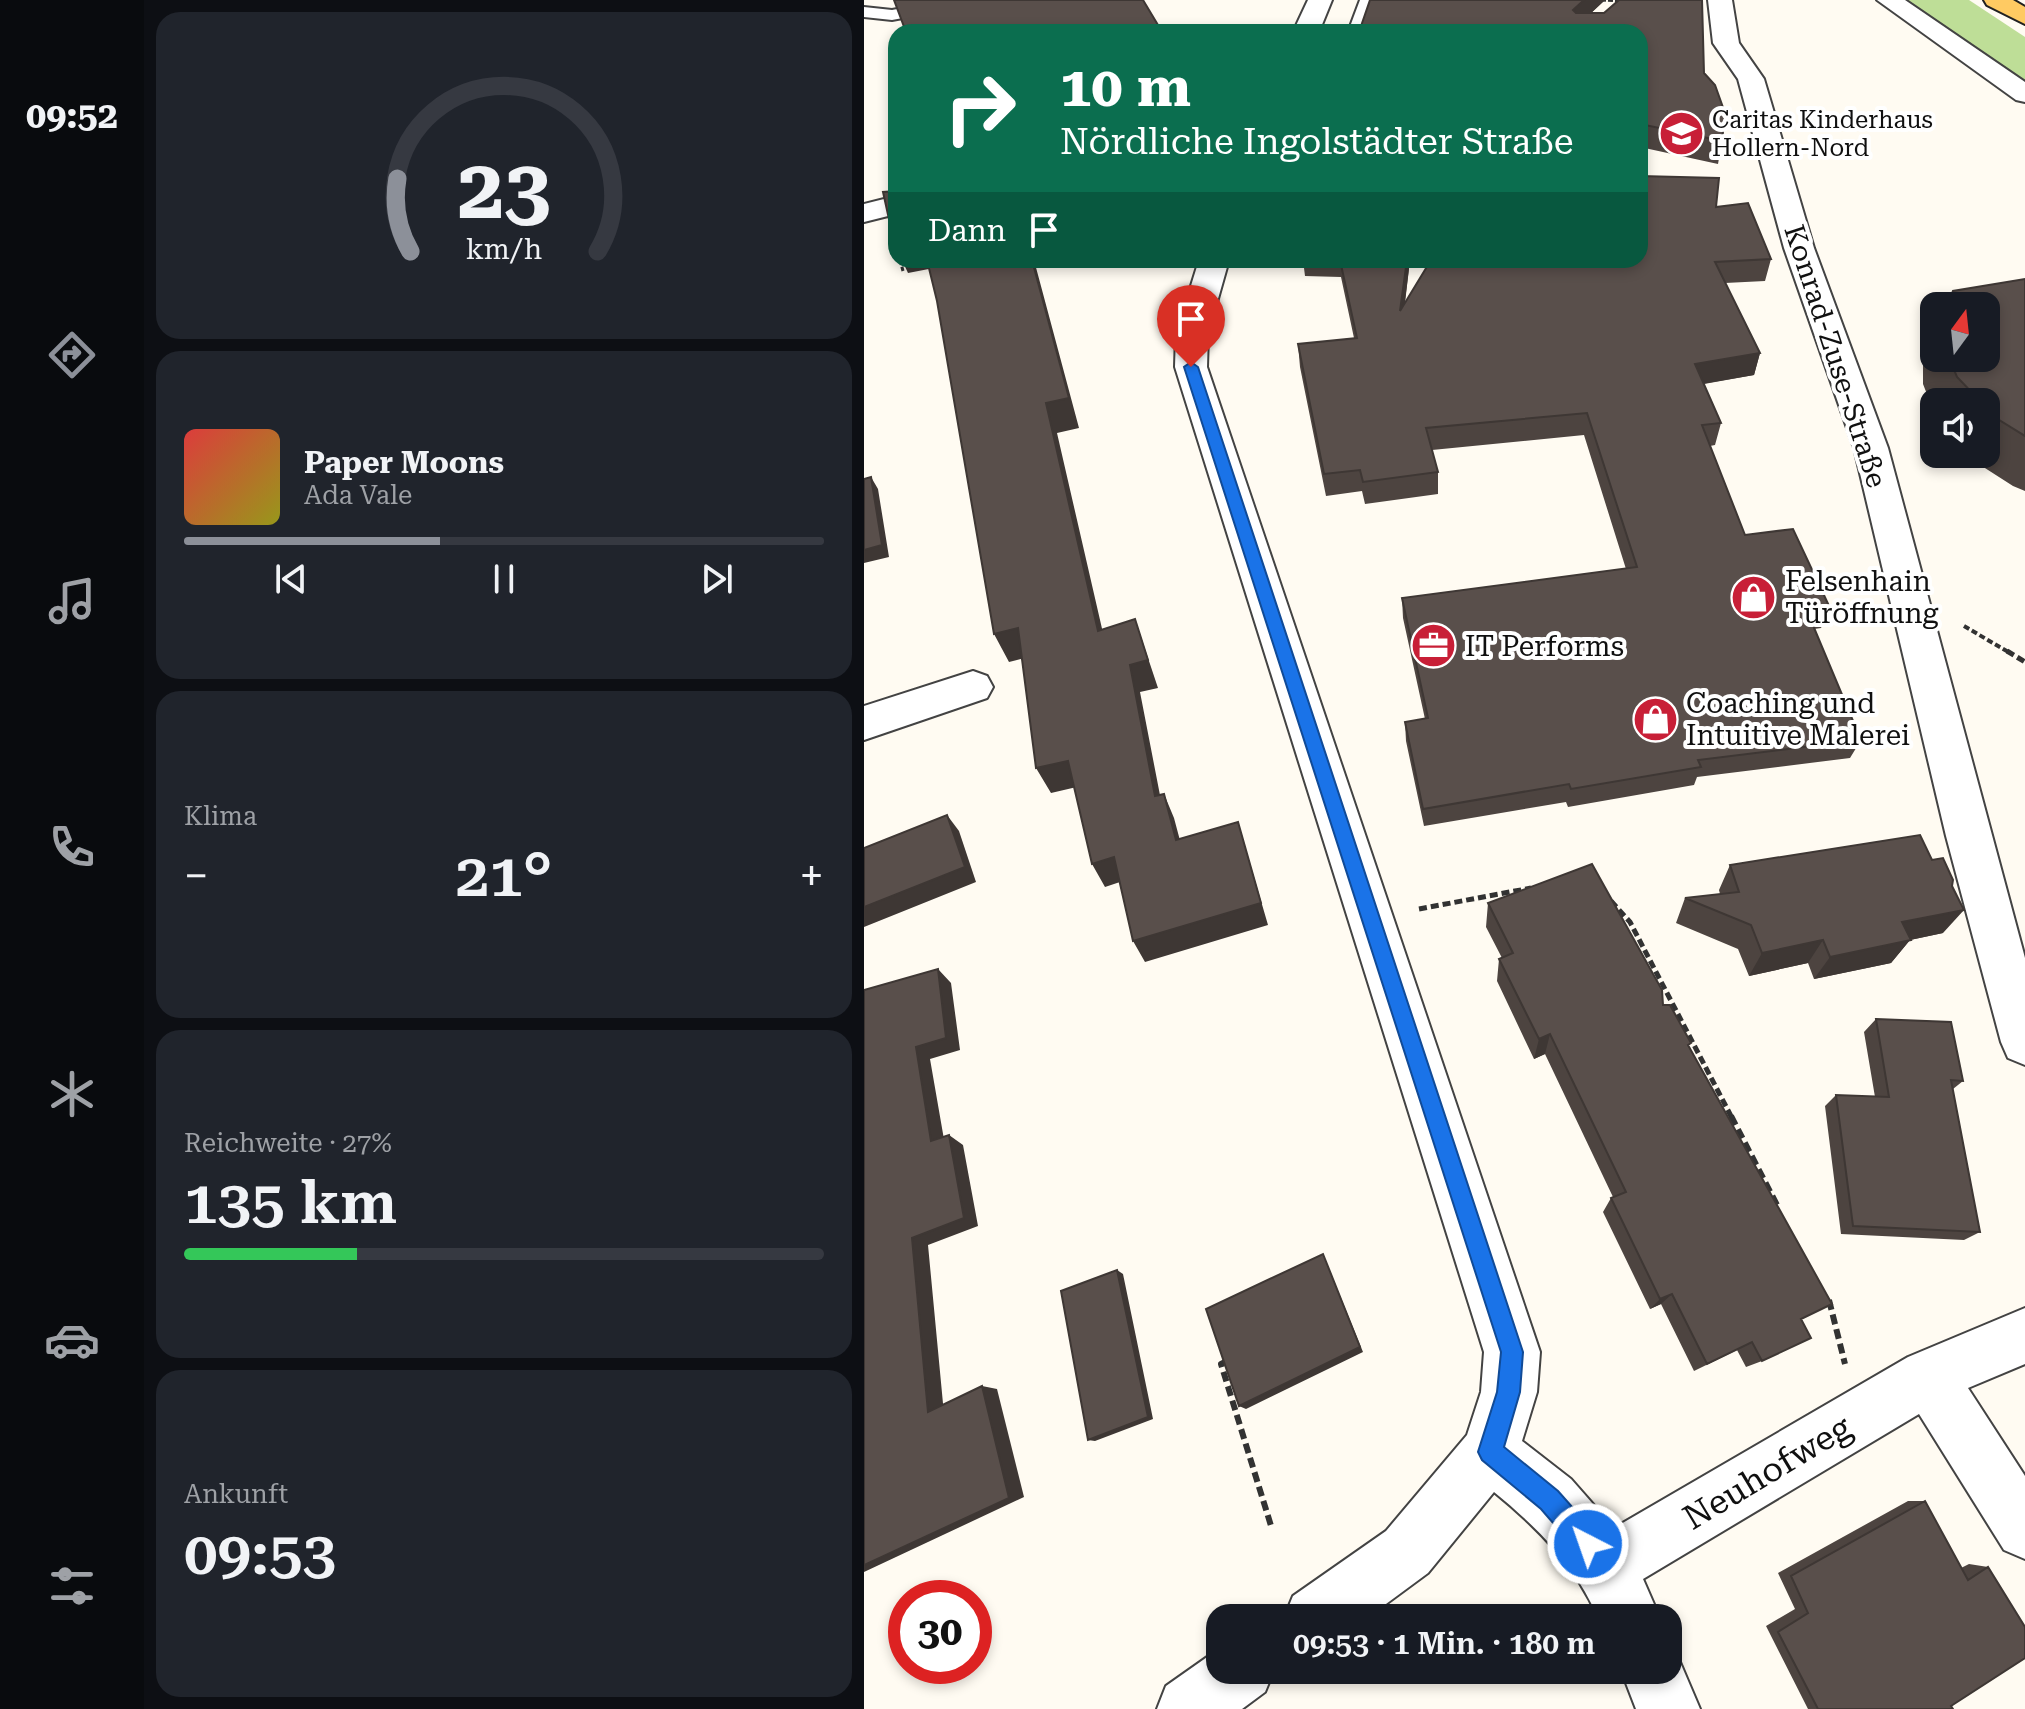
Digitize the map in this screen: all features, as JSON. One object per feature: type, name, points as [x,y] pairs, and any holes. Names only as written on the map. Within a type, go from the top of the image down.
[{"type":"main road","points":[[1996,0],[2025,17]]},
{"type":"street","points":[[1310,24],[1320,0]]},
{"type":"street","name":"Konrad-Zuse-Straße","points":[[1720,0],[1726,43],[1751,79],[1799,248],[1871,448],[1960,805],[2025,1042]]},
{"type":"street","points":[[1889,0],[2025,94]]},
{"type":"street","points":[[864,213],[888,207]]},
{"type":"street","points":[[1212,268],[1192,334],[1191,367],[1512,1352],[1509,1392],[1490,1452],[1407,1552],[1335,1604]]},
{"type":"street","points":[[864,723],[973,687]]},
{"type":"street","name":"Neuhofweg","points":[[1618,1592],[1871,1410],[1928,1377],[2025,1336]]},
{"type":"street","points":[[1928,1377],[2025,1529]]},
{"type":"street","points":[[1490,1452],[1550,1500],[1618,1592]]},
{"type":"street","points":[[1189,1709],[1224,1684]]},
{"type":"street","points":[[1658,1684],[1668,1709]]},
{"type":"lane","points":[[864,12],[892,15],[973,0]]},
{"type":"lane","points":[[1360,24],[1368,0]]},
{"type":"path","points":[[1601,0],[1622,1]]},
{"type":"path","points":[[1370,917],[1542,886]]},
{"type":"path","points":[[1600,891],[1630,922],[1779,1209]]},
{"type":"path","points":[[1822,1289],[1834,1317],[1846,1369],[1871,1410]]},
{"type":"path","points":[[1229,1361],[1221,1364],[1272,1529]]},
{"type":"green space","points":[[1900,0],[1969,0],[2025,37],[2025,86]]},
{"type":"building","points":[[894,0],[1143,0],[1157,24],[903,24]]},
{"type":"building","points":[[1370,0],[1584,0],[1573,10],[1576,13],[1604,13],[1619,0],[1702,0],[1704,73],[1715,85],[1725,113],[1722,141],[1648,126],[1648,24],[1362,24]]},
{"type":"building","points":[[1648,176],[1719,178],[1716,207],[1748,203],[1771,259],[1715,262],[1760,353],[1695,364],[1721,423],[1702,425],[1745,535],[1793,529],[1830,608],[1807,611],[1861,740],[1698,760],[1701,767],[1571,789],[1569,784],[1423,809],[1405,722],[1428,718],[1402,598],[1637,567],[1587,413],[1426,428],[1438,472],[1363,482],[1360,470],[1324,474],[1298,344],[1357,338],[1342,268],[1406,268],[1400,311],[1426,268],[1648,268]]},
{"type":"building","points":[[883,192],[888,192],[888,215]]},
{"type":"building","points":[[929,268],[1034,268],[1069,398],[1046,403],[1098,631],[1135,619],[1148,660],[1130,665],[1155,796],[1164,794],[1176,840],[1238,822],[1261,903],[1133,941],[1114,857],[1092,864],[1068,761],[1036,768],[1018,628],[994,634]]},
{"type":"building","points":[[2025,279],[2025,436],[2000,420],[2000,388],[1968,388],[1955,372],[2000,372],[2000,292],[1953,291]]},
{"type":"building","points":[[871,477],[882,545],[864,550],[864,479]]},
{"type":"building","points":[[947,815],[965,867],[864,907],[864,848]]},
{"type":"building","points":[[1920,835],[1932,860],[1943,858],[1964,910],[1902,922],[1911,940],[1830,957],[1823,940],[1762,953],[1751,925],[1685,898],[1739,892],[1730,865]]},
{"type":"building","points":[[1592,864],[1662,990],[1663,1005],[1670,1005],[1691,1043],[1688,1045],[1832,1304],[1801,1319],[1811,1338],[1762,1361],[1752,1342],[1707,1364],[1672,1294],[1660,1299],[1611,1198],[1626,1192],[1550,1034],[1539,1039],[1499,959],[1513,953],[1488,903]]},
{"type":"building","points":[[938,969],[946,1038],[916,1047],[931,1141],[949,1135],[964,1218],[912,1238],[928,1412],[982,1386],[1009,1498],[864,1565],[864,990]]},
{"type":"building","points":[[1876,1019],[1951,1022],[1963,1081],[1951,1080],[1980,1232],[1853,1226],[1836,1095],[1889,1097]]},
{"type":"building","points":[[1323,1254],[1360,1347],[1239,1406],[1206,1309]]},
{"type":"building","points":[[1117,1270],[1148,1417],[1088,1440],[1061,1291]]},
{"type":"building","points":[[1925,1501],[1968,1580],[1988,1567],[2025,1627],[2025,1658],[1951,1706],[1953,1709],[1818,1709],[1778,1632],[1808,1613],[1791,1576]]},
{"type":"place","name":"Caritas Kinderhaus Hollern-Nord","points":[[1681,134]]},
{"type":"place","name":"Felsenhain Türöffnung","points":[[1754,597]]},
{"type":"place","name":"IT Performs","points":[[1434,646]]},
{"type":"place","name":"Coaching und Intuitive Malerei","points":[[1655,719]]},
{"type":"route","points":[[1191,367],[1512,1352],[1509,1392],[1490,1452],[1550,1500],[1588,1544]]}]
